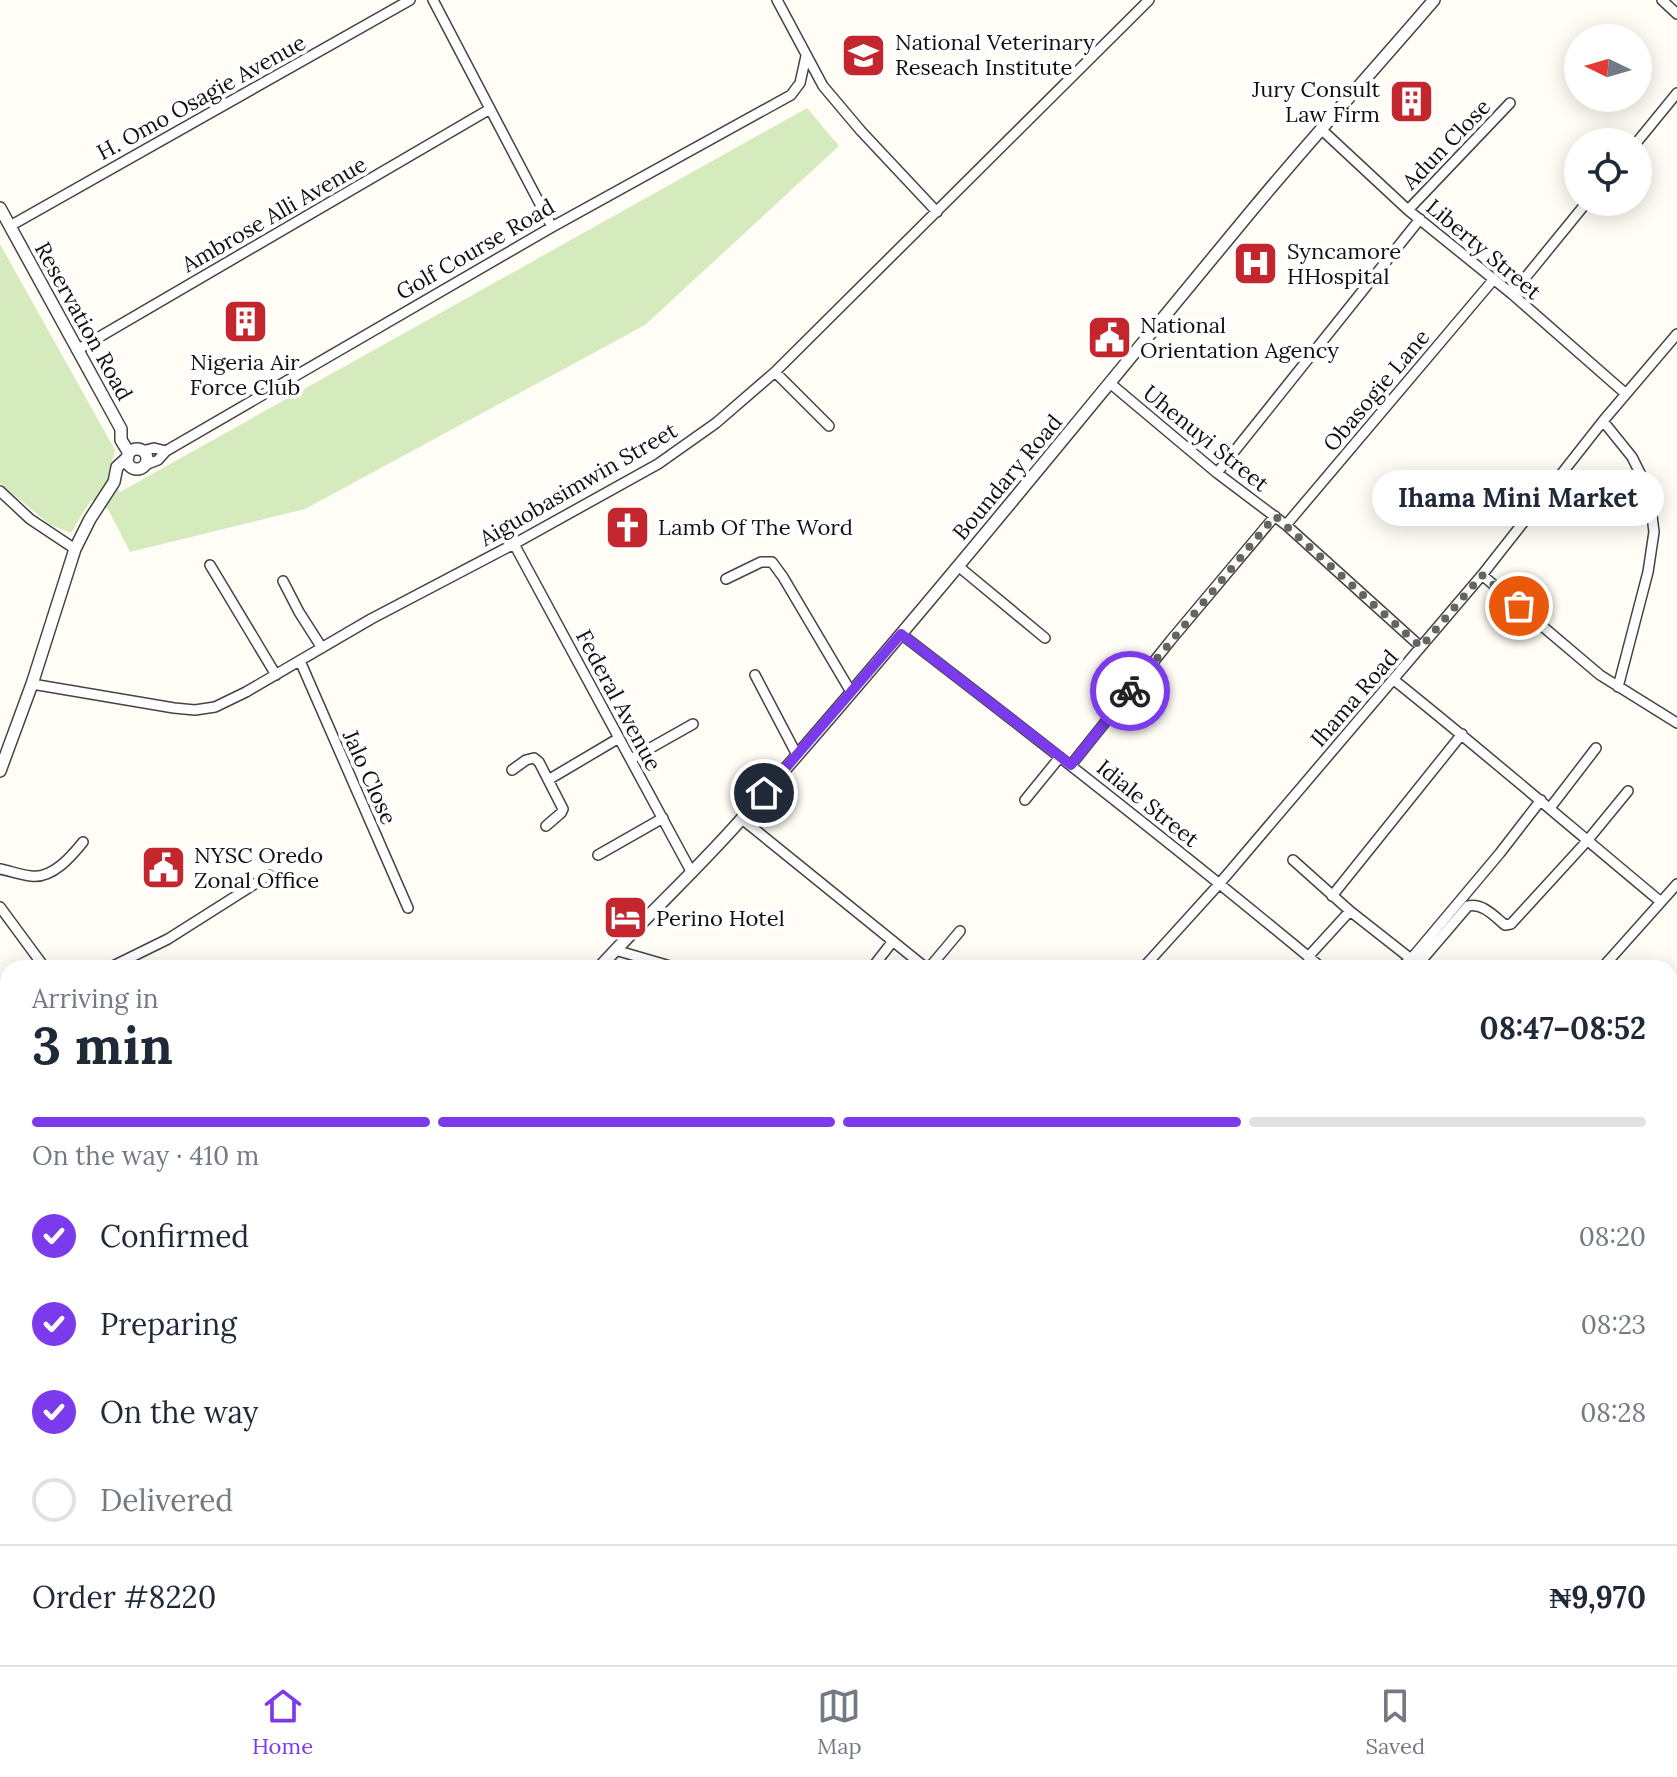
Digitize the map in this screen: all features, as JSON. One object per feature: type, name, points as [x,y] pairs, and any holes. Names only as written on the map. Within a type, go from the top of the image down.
[{"type":"street","name":"H. Omo Osagie Avenue","points":[[10,226],[410,0]]},
{"type":"street","points":[[433,0],[552,227]]},
{"type":"street","points":[[777,0],[823,86],[937,212]]},
{"type":"street","name":"Aiguobasimwin Street","points":[[32,684],[174,708],[195,710],[215,707],[658,464],[716,423],[775,372],[1149,0]]},
{"type":"street","name":"Boundary Road","points":[[606,960],[742,819],[1434,0]]},
{"type":"street","points":[[1662,0],[1677,14]]},
{"type":"street","points":[[806,56],[800,83],[823,86]]},
{"type":"street","name":"Golf Course Road","points":[[141,467],[158,460],[166,451],[552,227],[791,95],[800,83]]},
{"type":"street","points":[[1648,128],[1677,93]]},
{"type":"street","name":"Adun Close","points":[[1408,210],[1510,103]]},
{"type":"street","name":"Ambrose Alli Avenue","points":[[77,350],[490,109]]},
{"type":"street","name":"Liberty Street","points":[[1322,130],[1408,210],[1512,294],[1626,394]]},
{"type":"street","name":"Reservation Road","points":[[0,208],[121,429],[121,440],[134,452]]},
{"type":"street","points":[[1512,294],[1576,216]]},
{"type":"street","points":[[1217,473],[1420,219]]},
{"type":"street","name":"Obasogie Lane","points":[[1286,525],[1494,279]]},
{"type":"street","name":"Ihama Road","points":[[1150,960],[1394,680],[1677,334]]},
{"type":"street","points":[[775,372],[829,426]]},
{"type":"street","name":"Uhenuyi Street","points":[[1111,384],[1217,473],[1286,525],[1421,647]]},
{"type":"street","points":[[1603,421],[1632,457],[1641,475],[1650,499],[1654,532],[1648,572],[1618,687]]},
{"type":"street","points":[[0,771],[32,684],[75,549],[90,519],[114,482],[117,467],[134,452],[154,448],[166,451]]},
{"type":"street","points":[[134,452],[130,466],[141,467]]},
{"type":"street","points":[[114,482],[141,467],[146,456],[134,452]]},
{"type":"street","points":[[0,491],[30,519],[75,549]]},
{"type":"street","points":[[1071,765],[1275,516]]},
{"type":"street","name":"Federal Avenue","points":[[514,544],[692,873]]},
{"type":"street","points":[[726,579],[761,562],[772,562],[851,692]]},
{"type":"street","points":[[210,565],[276,675]]},
{"type":"street","points":[[958,566],[1045,638]]},
{"type":"street","points":[[1482,575],[1600,675],[1677,723]]},
{"type":"street","points":[[283,581],[322,648]]},
{"type":"street","name":"Idiale Street","points":[[901,634],[1220,883],[1312,960]]},
{"type":"street","name":"Jalo Close","points":[[300,661],[408,908]]},
{"type":"street","points":[[755,675],[797,755]]},
{"type":"street","points":[[1394,680],[1661,902]]},
{"type":"street","points":[[631,759],[693,724]]},
{"type":"street","points":[[1332,896],[1462,734]]},
{"type":"street","points":[[548,780],[619,738]]},
{"type":"street","points":[[1550,808],[1596,748]]},
{"type":"street","points":[[1025,800],[1060,757]]},
{"type":"street","points":[[512,770],[526,760],[534,758],[539,762],[563,809],[546,826]]},
{"type":"street","points":[[1416,960],[1473,904],[1505,925],[1511,924],[1628,791]]},
{"type":"street","points":[[1415,960],[1541,800]]},
{"type":"street","points":[[598,855],[663,818]]},
{"type":"street","points":[[742,819],[918,960]]},
{"type":"street","points":[[0,869],[44,876],[73,855],[83,842]]},
{"type":"street","points":[[1293,860],[1409,960]]},
{"type":"street","points":[[125,960],[168,939],[269,875]]},
{"type":"street","points":[[1609,960],[1677,884]]},
{"type":"street","points":[[0,907],[39,960]]},
{"type":"street","points":[[1308,957],[1350,911]]},
{"type":"street","points":[[935,960],[960,931]]},
{"type":"street","points":[[878,960],[893,941]]},
{"type":"street","points":[[615,950],[649,960]]},
{"type":"green space","points":[[807,108],[839,146],[645,325],[305,509],[130,552],[108,509],[91,500],[71,533],[49,524],[0,483],[0,244],[115,450],[108,476],[120,492]]},
{"type":"way so far","points":[[1130,691],[1275,516],[1421,647],[1482,575],[1519,606]]},
{"type":"place","name":"National Veterinary Reseach Institute","points":[[864,55]]},
{"type":"place","name":"Jury Consult Law Firm","points":[[1411,102]]},
{"type":"place","name":"Syncamore HHospital","points":[[1256,264]]},
{"type":"place","name":"Nigeria Air Force Club","points":[[245,321]]},
{"type":"place","name":"National Orientation Agency","points":[[1109,338]]},
{"type":"place","name":"Lamb Of The Word","points":[[627,527]]},
{"type":"place","name":"Ihama Mini Market","points":[[1519,606]]},
{"type":"place","name":"NYSC Oredo Zonal Office","points":[[163,868]]},
{"type":"place","name":"Perino Hotel","points":[[625,918]]},
{"type":"route","points":[[764,793],[901,634],[1071,765],[1130,691]]}]
